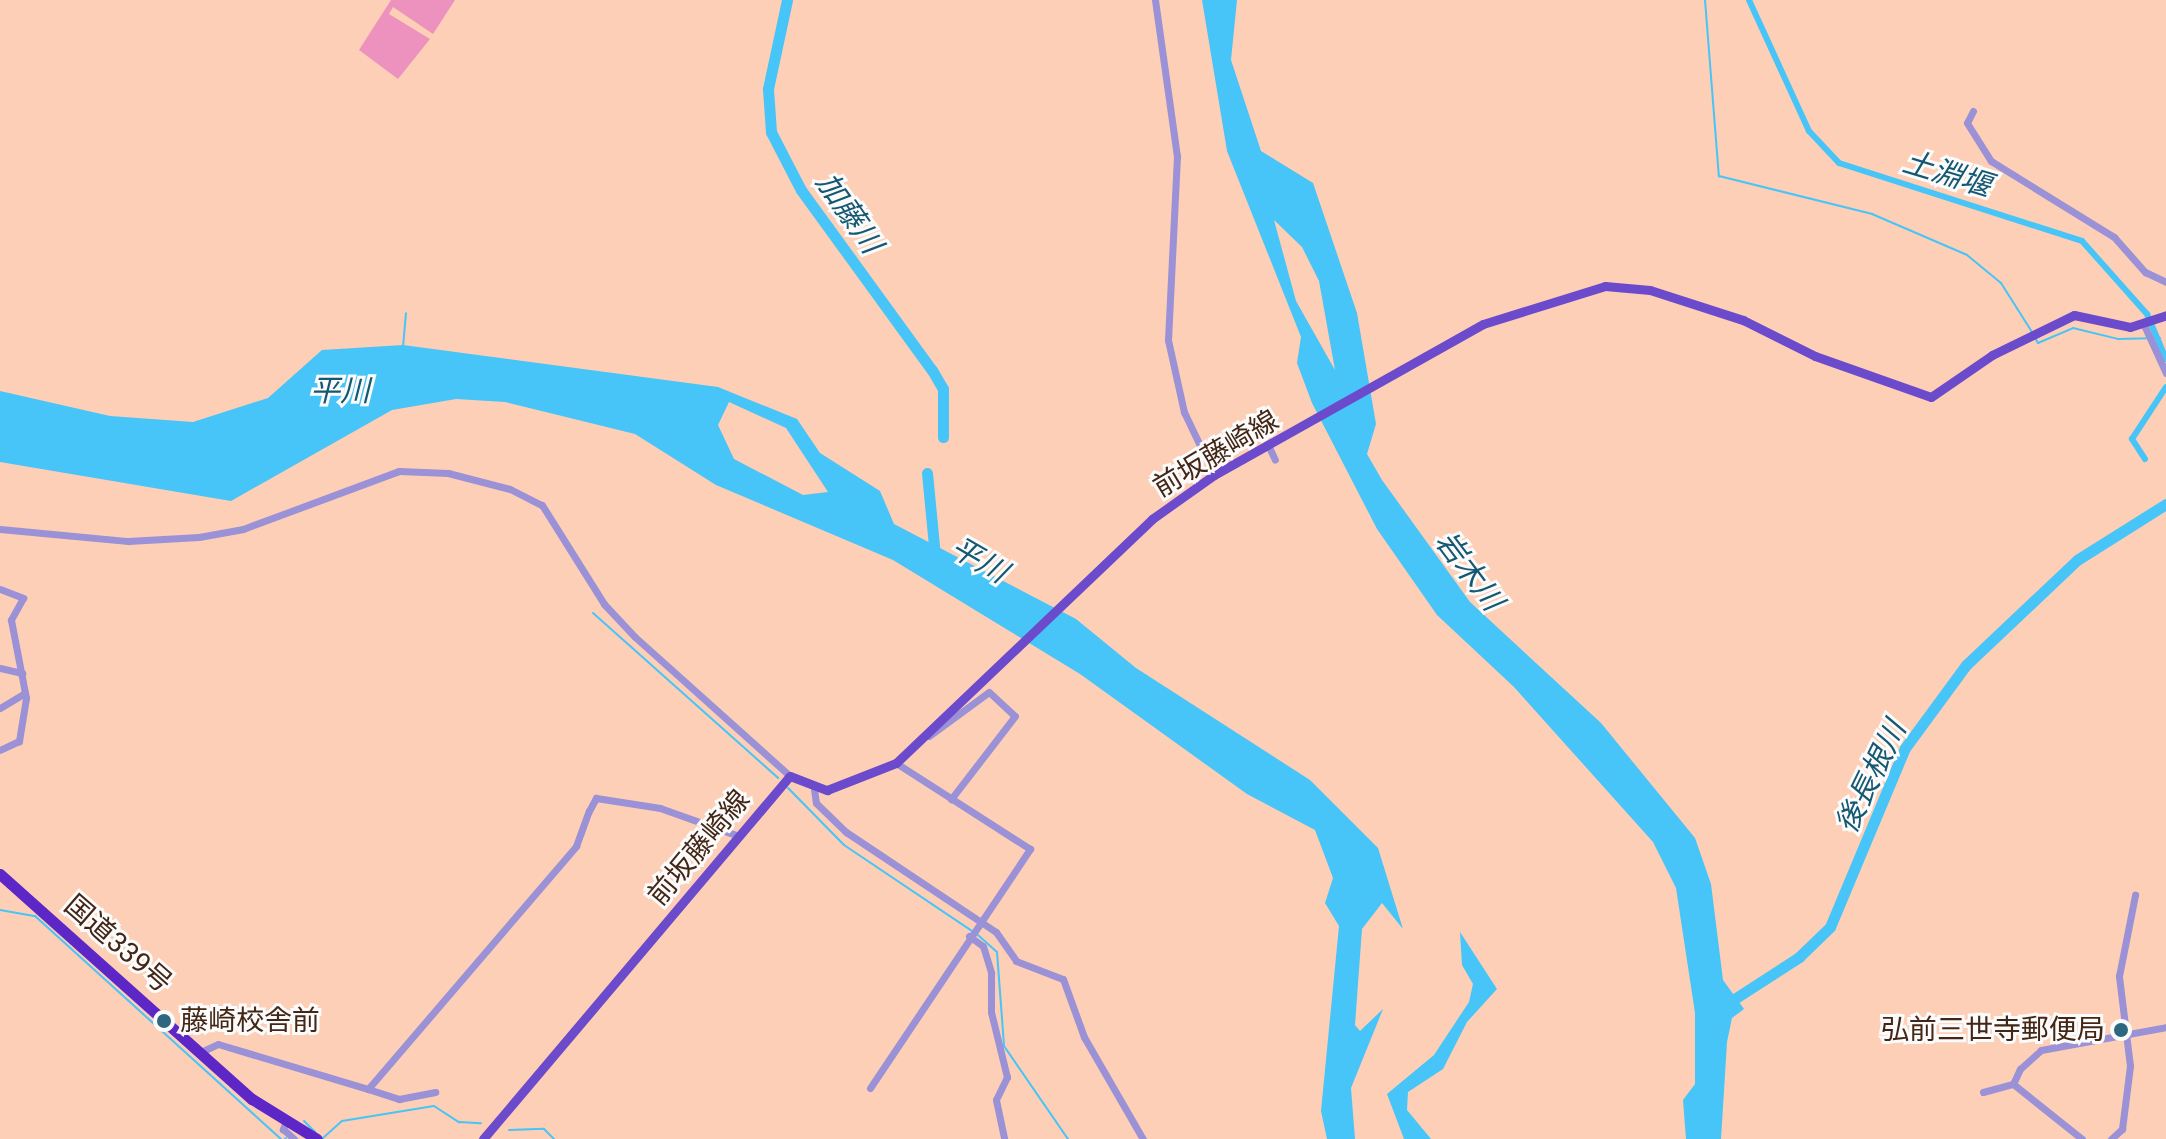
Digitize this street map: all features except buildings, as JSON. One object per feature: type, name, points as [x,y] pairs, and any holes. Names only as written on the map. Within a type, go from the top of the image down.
[{"type":"highway","name":"国道339号","points":[[0,874],[286,1121],[317,1139]]},
{"type":"main road","name":"前坂藤崎線","points":[[814,789],[849,786],[896,763],[929,736],[1113,556],[1214,475],[1269,447],[1459,337],[1527,308],[1617,286],[1689,300],[1931,397],[1992,355],[2074,315],[2153,321]]},
{"type":"main road","name":"前坂藤崎線","points":[[483,1139],[736,835],[790,776]]},
{"type":"main road","points":[[790,776],[814,789]]},
{"type":"street","points":[[1155,0],[1177,156],[1168,340],[1184,412],[1214,475]]},
{"type":"street","points":[[1973,111],[1967,123],[1991,161],[2114,237],[2145,272],[2166,282]]},
{"type":"street","points":[[2153,321],[2165,373]]},
{"type":"street","points":[[1269,447],[1275,460]]},
{"type":"street","points":[[0,529],[128,541],[199,537],[243,529],[399,471],[448,473],[510,489],[542,505],[604,604],[635,637],[790,776]]},
{"type":"street","points":[[0,589],[23,598],[11,620],[25,693],[19,741],[0,750]]},
{"type":"street","points":[[0,668],[22,673]]},
{"type":"street","points":[[929,736],[989,692],[1015,716],[951,799]]},
{"type":"street","points":[[0,708],[25,693]]},
{"type":"street","points":[[870,1088],[1030,849],[896,763]]},
{"type":"street","points":[[814,789],[816,803],[846,832],[1016,961],[1067,984],[1084,1037],[1143,1139]]},
{"type":"street","points":[[368,1089],[576,846],[596,798],[660,808],[736,835]]},
{"type":"street","points":[[2111,1139],[2122,1129],[2129,1038],[2119,976],[2135,895]]},
{"type":"street","points":[[974,930],[983,946],[991,973],[991,1012],[1007,1077],[996,1095],[1004,1139]]},
{"type":"street","points":[[1983,1092],[2013,1084],[2041,1050],[2129,1038],[2166,1027]]},
{"type":"street","points":[[205,1050],[218,1044],[399,1099],[435,1092]]},
{"type":"street","points":[[2013,1084],[2082,1139]]},
{"type":"street","points":[[286,1121],[283,1129],[294,1139]]},
{"type":"shaded area","points":[[391,0],[455,0],[433,34],[393,7],[389,14],[430,39],[398,79],[359,50]]},
{"type":"water","name":"岩木川","points":[[1202,0],[1237,0],[1231,60],[1261,151],[1313,183],[1357,313],[1376,424],[1367,454],[1382,480],[1470,602],[1601,723],[1695,838],[1711,884],[1723,980],[1744,1009],[1732,1018],[1727,1042],[1721,1139],[1686,1139],[1683,1100],[1695,1084],[1695,1013],[1676,888],[1653,842],[1514,687],[1437,615],[1377,529],[1312,403],[1297,363],[1301,337],[1227,151]],"holes":[[[1274,220],[1302,247],[1319,281],[1335,370],[1296,301]]]},
{"type":"water","name":"平川","points":[[403,345],[718,387],[797,419],[820,453],[880,491],[894,524],[1076,619],[1136,668],[1310,780],[1378,848],[1403,929],[1382,903],[1362,929],[1355,1025],[1360,1031],[1383,1009],[1351,1088],[1355,1139],[1327,1139],[1321,1111],[1339,926],[1325,903],[1333,878],[1315,830],[1247,794],[1080,674],[893,560],[716,485],[635,434],[505,402],[456,399],[392,410],[231,501],[0,462],[0,391],[110,416],[193,422],[268,398],[322,350]],"holes":[[[729,402],[786,428],[828,492],[803,495],[734,459],[718,425]]]},
{"type":"water","points":[[1460,932],[1497,989],[1467,1022],[1443,1069],[1408,1092],[1407,1110],[1431,1139],[1404,1139],[1387,1094],[1434,1055],[1469,1002],[1473,984],[1462,965]]},
{"type":"waterway","name":"加藤川","points":[[787,0],[768,89],[771,132],[801,190],[943,389],[943,437]]},
{"type":"waterway","points":[[1705,0],[1719,176],[1872,214],[1967,255],[2001,283],[2032,332]]},
{"type":"waterway","name":"土淵堰","points":[[1749,0],[1809,131],[1839,163],[2082,241],[2147,314],[2166,359]]},
{"type":"waterway","points":[[403,347],[406,313]]},
{"type":"waterway","points":[[2035,338],[2038,343],[2073,328],[2118,339],[2160,338]]},
{"type":"waterway","name":"土淵堰","points":[[2145,459],[2132,439],[2166,387]]},
{"type":"waterway","name":"加藤川","points":[[927,473],[935,556]]},
{"type":"waterway","name":"後長根川","points":[[1728,1003],[1799,957],[1830,927],[1905,748],[1966,665],[2077,560],[2166,504]]},
{"type":"waterway","points":[[593,613],[778,778]]},
{"type":"waterway","points":[[788,788],[844,845],[972,931]]},
{"type":"waterway","points":[[0,910],[35,916],[281,1139]]},
{"type":"waterway","points":[[978,935],[997,952],[1004,1046],[1068,1139]]},
{"type":"waterway","points":[[323,1138],[342,1121],[434,1106],[459,1122],[481,1123]]},
{"type":"waterway","points":[[304,1121],[315,1132]]},
{"type":"waterway","points":[[509,1130],[544,1129],[554,1139]]},
{"type":"place","name":"藤崎校舎前","points":[[164,1021]]},
{"type":"place","name":"弘前三世寺郵便局","points":[[2121,1030]]}]
